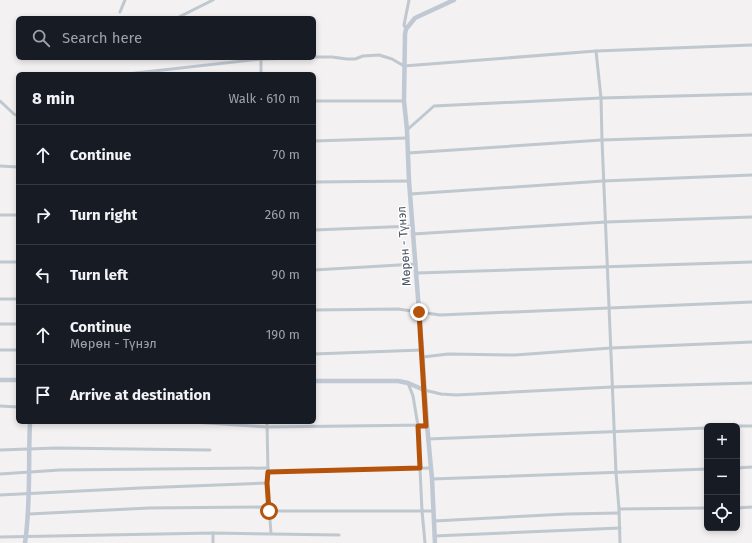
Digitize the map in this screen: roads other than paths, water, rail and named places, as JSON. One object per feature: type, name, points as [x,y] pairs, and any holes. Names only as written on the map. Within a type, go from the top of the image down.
[{"type":"street","points":[[120,12],[125,0]]},
{"type":"street","points":[[181,16],[213,0]]},
{"type":"street","points":[[406,29],[404,25],[409,0]]},
{"type":"street","points":[[406,29],[415,18],[454,0]]},
{"type":"street","name":"Мөрөн - Түнэл","points":[[406,29],[404,101],[417,273],[426,426],[432,479],[435,543]]},
{"type":"street","points":[[316,57],[355,59],[363,56],[380,55],[392,59],[404,66],[596,51],[752,45]]},
{"type":"street","points":[[596,51],[601,98],[612,387],[620,543]]},
{"type":"street","points":[[145,72],[252,60]]},
{"type":"street","points":[[261,60],[261,72]]},
{"type":"street","points":[[407,130],[434,106],[601,98],[752,94]]},
{"type":"street","points":[[0,101],[16,115]]},
{"type":"street","points":[[316,101],[404,101]]},
{"type":"street","points":[[408,153],[602,140],[752,135]]},
{"type":"street","points":[[316,141],[407,138]]},
{"type":"street","points":[[0,166],[16,167]]},
{"type":"street","points":[[410,194],[604,181],[752,175]]},
{"type":"street","points":[[316,182],[409,181]]},
{"type":"street","points":[[0,215],[16,214]]},
{"type":"street","points":[[413,234],[606,222],[752,217]]},
{"type":"street","points":[[316,230],[413,226]]},
{"type":"street","points":[[0,262],[16,262]]},
{"type":"street","points":[[417,273],[752,262]]},
{"type":"street","points":[[316,270],[416,264]]},
{"type":"street","points":[[0,299],[16,299]]},
{"type":"street","points":[[316,310],[398,310],[440,314],[752,302]]},
{"type":"street","points":[[0,324],[16,324]]},
{"type":"street","points":[[422,357],[448,354],[515,355],[611,348],[752,342]]},
{"type":"street","points":[[0,350],[16,350]]},
{"type":"street","points":[[316,354],[422,350]]},
{"type":"street","points":[[0,380],[16,380]]},
{"type":"street","points":[[316,381],[398,381],[408,383],[424,390],[441,394],[456,395],[612,387],[752,383]]},
{"type":"street","points":[[408,383],[413,396],[418,426],[425,543]]},
{"type":"street","points":[[0,406],[16,406]]},
{"type":"street","points":[[25,543],[29,514],[30,424]]},
{"type":"street","points":[[223,424],[267,427],[426,426]]},
{"type":"street","points":[[740,426],[752,426]]},
{"type":"street","points":[[267,427],[267,483],[271,534]]},
{"type":"street","points":[[428,439],[704,428]]},
{"type":"street","points":[[0,450],[56,448],[210,450]]},
{"type":"street","points":[[740,468],[752,467]]},
{"type":"street","points":[[0,474],[29,471],[431,468]]},
{"type":"street","points":[[432,479],[704,469]]},
{"type":"street","points":[[0,495],[267,483]]},
{"type":"street","points":[[29,514],[149,508],[433,511]]},
{"type":"street","points":[[434,521],[704,508]]},
{"type":"street","points":[[740,508],[752,508]]},
{"type":"street","points":[[434,536],[620,528]]},
{"type":"street","points":[[213,533],[213,543]]},
{"type":"street","points":[[0,537],[213,533],[339,534]]}]
